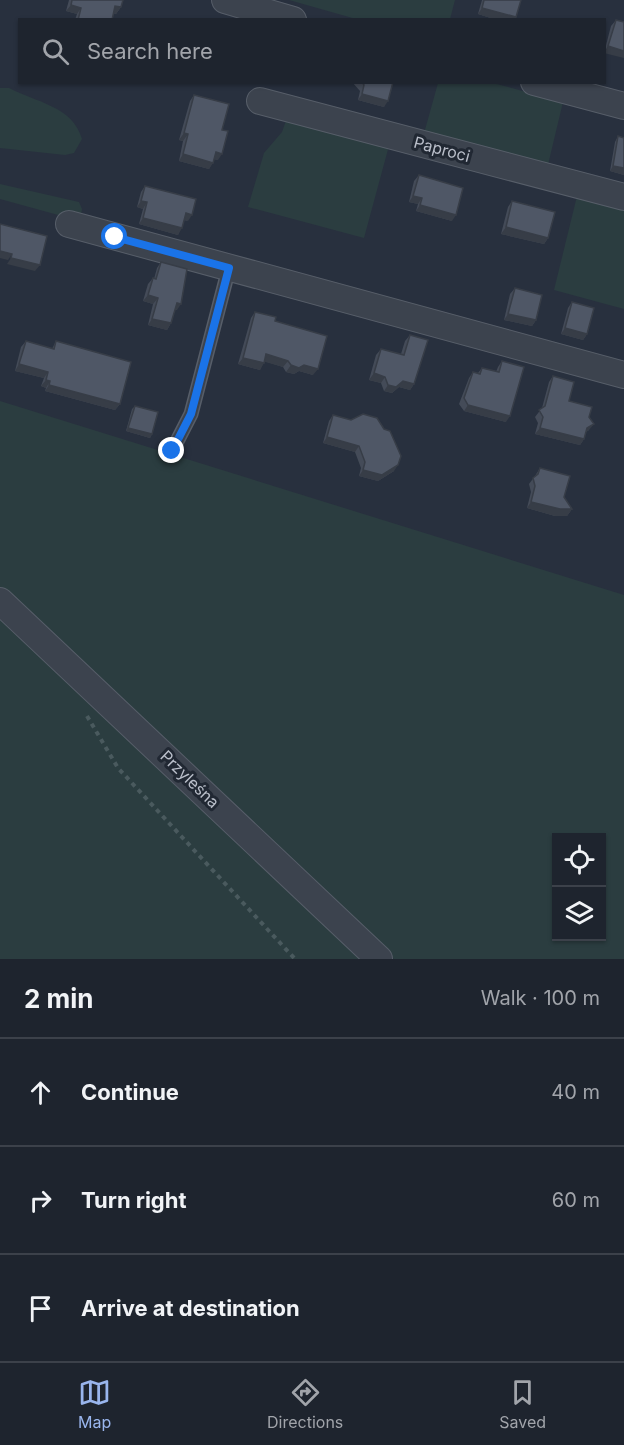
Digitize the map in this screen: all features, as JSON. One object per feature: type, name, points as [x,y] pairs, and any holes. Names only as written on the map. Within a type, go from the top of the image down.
[{"type":"street","points":[[225,0],[286,18]]},
{"type":"street","points":[[542,84],[624,106]]},
{"type":"street","name":"Paproci","points":[[260,101],[624,197]]},
{"type":"street","points":[[69,224],[624,375]]},
{"type":"street","name":"Przyleśna","points":[[0,601],[379,959]]},
{"type":"lane","points":[[172,451],[191,414],[229,268]]},
{"type":"path","points":[[86,714],[118,768],[295,959]]},
{"type":"shaded area","points":[[289,0],[455,0],[450,18],[352,18]]},
{"type":"shaded area","points":[[438,84],[497,84],[563,102],[547,169],[423,137]]},
{"type":"shaded area","points":[[0,88],[9,88],[52,106],[70,119],[82,139],[74,153],[65,155],[0,148]]},
{"type":"shaded area","points":[[288,115],[390,142],[364,238],[248,207],[264,153],[282,132]]},
{"type":"shaded area","points":[[0,184],[79,202],[82,209],[80,221],[0,199]]},
{"type":"shaded area","points":[[578,192],[624,205],[624,309],[554,290]]},
{"type":"shaded area","points":[[0,401],[624,595],[624,959],[394,959],[0,595]]},
{"type":"shaded area","points":[[0,612],[364,959],[0,959]]},
{"type":"building","points":[[72,0],[123,0],[121,7],[115,6],[112,18],[78,18],[81,8],[71,5]]},
{"type":"building","points":[[484,0],[521,0],[516,17],[482,8]]},
{"type":"building","points":[[616,20],[624,22],[624,51],[608,46]]},
{"type":"building","points":[[392,84],[388,101],[362,94],[364,85]]},
{"type":"building","points":[[194,95],[229,104],[222,130],[228,131],[222,154],[216,152],[213,163],[183,154],[188,134],[184,133]]},
{"type":"building","points":[[618,136],[624,138],[624,168],[613,166]]},
{"type":"building","points":[[419,175],[463,188],[456,215],[420,205],[422,198],[413,196]]},
{"type":"building","points":[[145,186],[196,199],[192,215],[186,213],[182,228],[143,218],[147,202],[141,201]]},
{"type":"building","points":[[512,201],[555,212],[548,238],[506,227]]},
{"type":"building","points":[[0,224],[47,236],[40,265],[11,258],[12,254],[0,251]]},
{"type":"building","points":[[161,262],[187,269],[181,304],[177,303],[171,323],[152,319],[158,298],[148,295]]},
{"type":"building","points":[[515,288],[542,295],[536,320],[508,314]]},
{"type":"building","points":[[572,302],[594,308],[587,334],[565,328]]},
{"type":"building","points":[[255,312],[276,317],[275,321],[327,336],[318,369],[304,365],[299,368],[288,361],[266,354],[264,363],[243,358]]},
{"type":"building","points":[[410,335],[428,340],[414,384],[403,381],[396,387],[388,385],[385,377],[374,373],[381,349],[404,355]]},
{"type":"building","points":[[26,341],[54,349],[56,341],[131,362],[120,404],[49,385],[50,381],[46,380],[48,372],[19,364]]},
{"type":"building","points":[[502,361],[524,367],[510,416],[468,405],[464,398],[473,372],[480,374],[482,368],[499,372]]},
{"type":"building","points":[[553,376],[574,382],[569,401],[592,407],[589,417],[594,424],[587,428],[584,439],[540,428],[543,417],[539,410],[545,406]]},
{"type":"building","points":[[135,406],[158,412],[152,434],[128,428]]},
{"type":"building","points":[[363,414],[377,418],[384,429],[390,431],[401,456],[398,465],[382,475],[363,470],[365,462],[359,446],[327,437],[333,415],[351,420]]},
{"type":"building","points":[[540,468],[570,476],[564,497],[572,509],[560,509],[531,502],[535,486],[533,478],[538,474]]},
{"type":"route","points":[[115,237],[229,268],[191,414],[172,451]]}]
